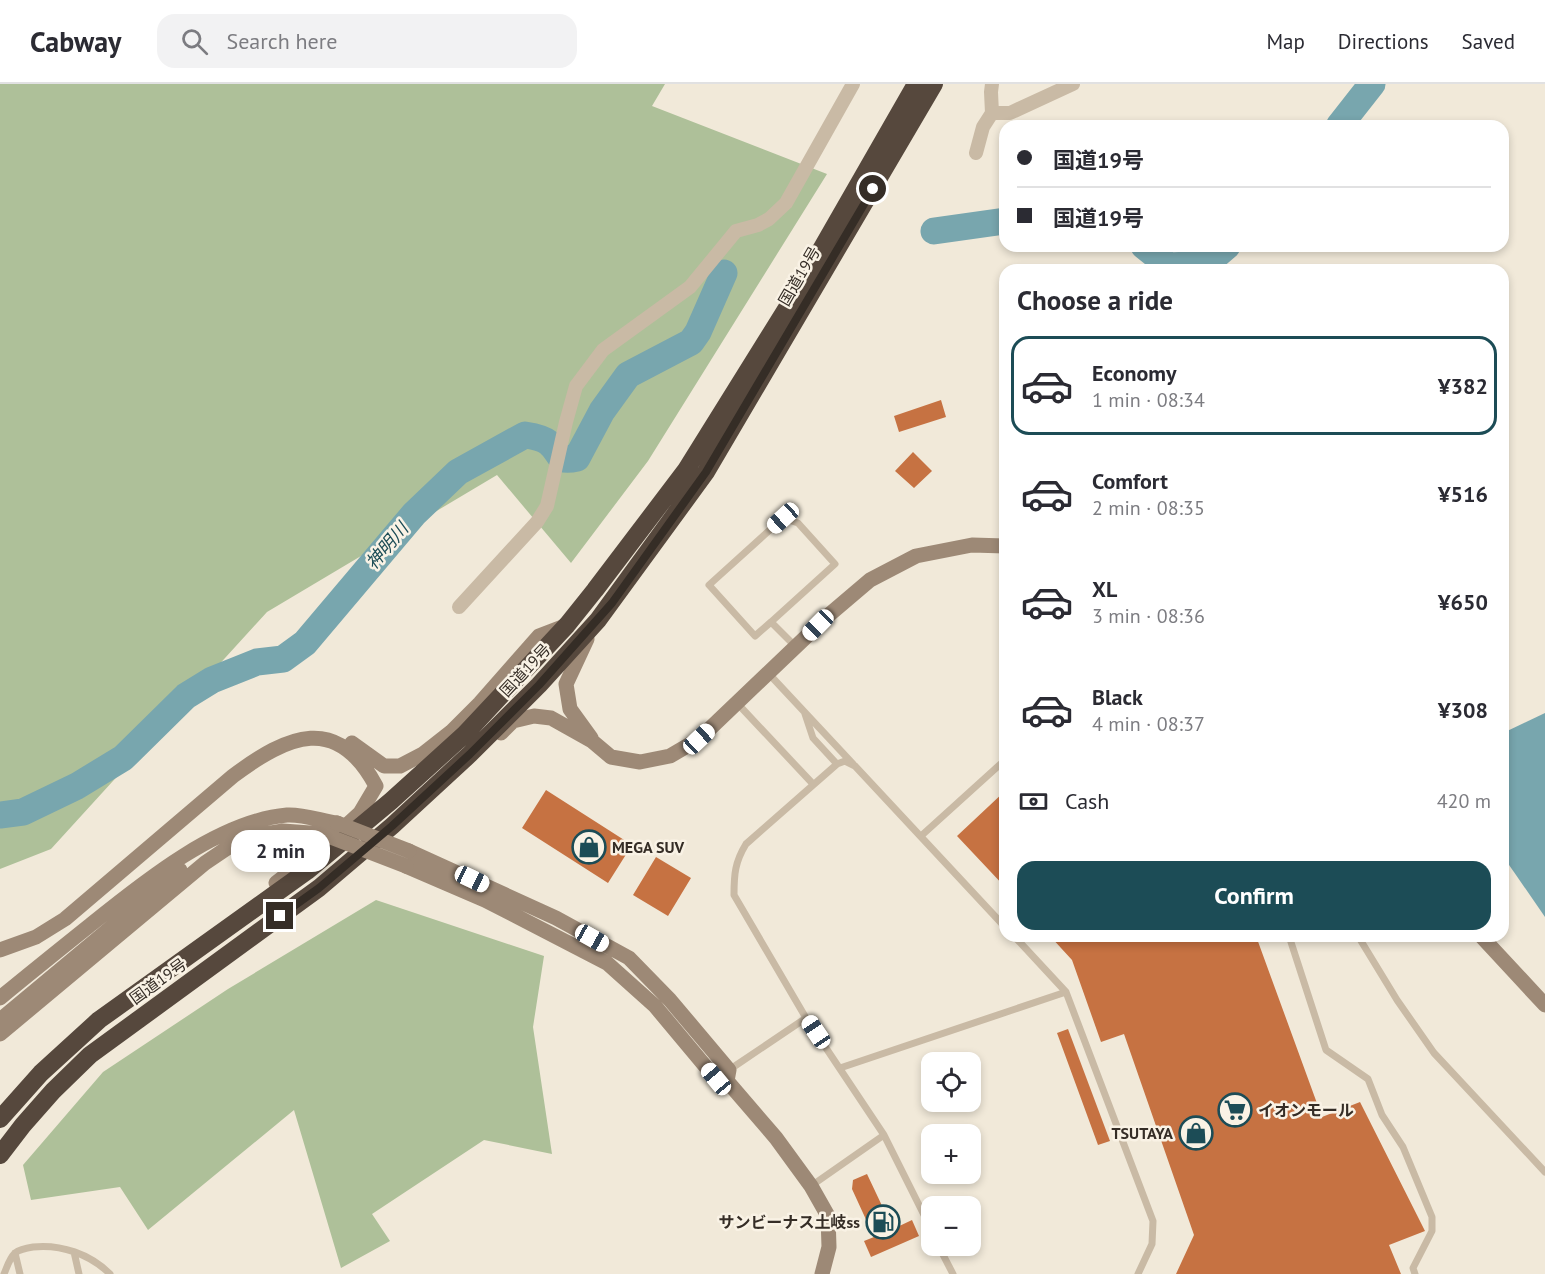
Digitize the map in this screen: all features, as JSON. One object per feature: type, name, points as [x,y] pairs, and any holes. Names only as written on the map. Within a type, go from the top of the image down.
[{"type":"highway","name":"国道19号","points":[[0,1119],[41,1074],[99,1020],[307,871],[391,801],[465,734],[567,625],[686,470],[795,296],[916,84]]},
{"type":"highway","name":"国道19号","points":[[0,1155],[52,1091],[90,1055],[319,888],[392,826],[470,754],[539,685],[598,620],[706,472],[934,84]]},
{"type":"street","points":[[459,607],[537,522],[547,506],[576,386],[603,350],[690,287],[736,231],[758,225],[769,219],[786,203],[853,84]]},
{"type":"street","points":[[976,153],[983,127],[992,113],[992,84]]},
{"type":"street","points":[[992,113],[1010,113],[1073,84]]},
{"type":"street","points":[[392,826],[407,822],[513,721],[534,716],[552,718],[592,741],[611,757],[640,762],[670,756],[699,739],[830,614],[870,580],[916,556],[972,545],[999,546]]},
{"type":"street","points":[[592,741],[570,709],[566,684],[580,651],[598,620]]},
{"type":"street","points":[[0,942],[22,935],[65,908],[84,890],[264,744],[286,733],[312,730],[336,732],[384,766],[400,766],[423,754],[451,732],[539,636],[567,625]]},
{"type":"street","points":[[0,950],[36,937],[65,919],[255,759],[305,737],[326,739],[342,745],[366,768],[376,786],[360,813],[247,906],[168,962],[154,982]]},
{"type":"street","points":[[0,998],[135,889],[189,853],[224,834],[250,823],[289,815],[337,823],[408,858],[556,918],[629,958],[678,1008],[811,1186],[828,1216],[829,1247],[822,1274]]},
{"type":"street","points":[[0,1034],[205,863],[243,838],[283,831],[323,834],[408,858]]},
{"type":"street","points":[[0,1020],[121,917],[224,834]]},
{"type":"street","points":[[1487,942],[1545,1005]]},
{"type":"lane","points":[[783,518],[798,522],[836,564],[771,621],[755,636],[709,585],[783,518]]},
{"type":"lane","points":[[771,621],[796,648]]},
{"type":"lane","points":[[769,674],[999,920]]},
{"type":"lane","points":[[737,703],[813,784]]},
{"type":"lane","points":[[804,711],[813,738],[837,764]]},
{"type":"lane","points":[[855,766],[845,761],[837,764],[746,844],[737,858],[733,873],[734,895],[806,1018],[884,1135],[921,1209]]},
{"type":"lane","points":[[921,836],[999,765]]},
{"type":"lane","points":[[1020,942],[1066,992],[1153,1221],[1152,1244],[1138,1274]]},
{"type":"lane","points":[[1291,942],[1326,1050],[1368,1079],[1382,1115],[1403,1147],[1432,1217],[1432,1231],[1413,1268],[1415,1274]]},
{"type":"lane","points":[[1362,942],[1397,1000],[1434,1053],[1545,1172]]},
{"type":"lane","points":[[840,1068],[1066,992]]},
{"type":"lane","points":[[728,1076],[806,1018]]},
{"type":"lane","points":[[811,1186],[884,1135]]},
{"type":"lane","points":[[4,1274],[9,1261],[21,1249],[50,1246],[89,1257],[110,1274]]},
{"type":"lane","points":[[74,1252],[79,1274]]},
{"type":"lane","points":[[15,1253],[20,1274]]},
{"type":"lane","points":[[944,1256],[953,1274]]},
{"type":"green space","points":[[0,84],[665,84],[652,106],[827,174],[648,461],[571,563],[497,475],[267,612],[51,849],[0,869]]},
{"type":"green space","points":[[376,900],[544,956],[533,1027],[552,1154],[484,1140],[372,1214],[390,1241],[341,1268],[294,1110],[148,1230],[120,1187],[31,1200],[23,1165],[103,1072],[228,989]]},
{"type":"water","points":[[1545,713],[1545,917],[1509,865],[1509,730]]},
{"type":"building","points":[[941,400],[946,417],[899,432],[894,416]]},
{"type":"building","points":[[913,452],[932,471],[914,488],[895,471]]},
{"type":"building","points":[[546,790],[632,845],[608,883],[522,828]]},
{"type":"building","points":[[999,797],[999,881],[957,836]]},
{"type":"building","points":[[656,857],[691,878],[668,916],[633,895]]},
{"type":"building","name":"イオンモール","points":[[1056,942],[1258,942],[1322,1117],[1360,1102],[1425,1231],[1389,1245],[1401,1274],[1176,1274],[1194,1235],[1124,1034],[1101,1042],[1072,960]]},
{"type":"building","points":[[1068,1029],[1110,1141],[1098,1145],[1057,1033]]},
{"type":"building","points":[[867,1174],[893,1229],[912,1220],[919,1236],[871,1257],[864,1241],[874,1237],[852,1189],[853,1180]]},
{"type":"waterway","name":"神明川","points":[[1344,120],[1372,84]]},
{"type":"waterway","name":"神明川","points":[[934,231],[999,222]]},
{"type":"waterway","name":"神明川","points":[[1152,252],[1166,264]]},
{"type":"waterway","name":"神明川","points":[[1192,264],[1213,258],[1220,252]]},
{"type":"waterway","name":"神明川","points":[[0,815],[23,812],[77,786],[123,758],[186,696],[212,680],[257,662],[283,659],[305,643],[414,514],[458,472],[525,435],[547,441],[562,458],[577,458],[602,411],[628,375],[691,342],[698,332],[724,273]]},
{"type":"place","name":"MEGA SUV","points":[[589,847]]},
{"type":"place","name":"イオンモール","points":[[1235,1110]]},
{"type":"place","name":"TSUTAYA","points":[[1196,1133]]},
{"type":"place","name":"サンビーナス土岐ss","points":[[883,1222]]},
{"type":"route","points":[[280,916],[319,888],[392,826],[470,754],[539,685],[612,603],[706,472],[873,189]]}]
